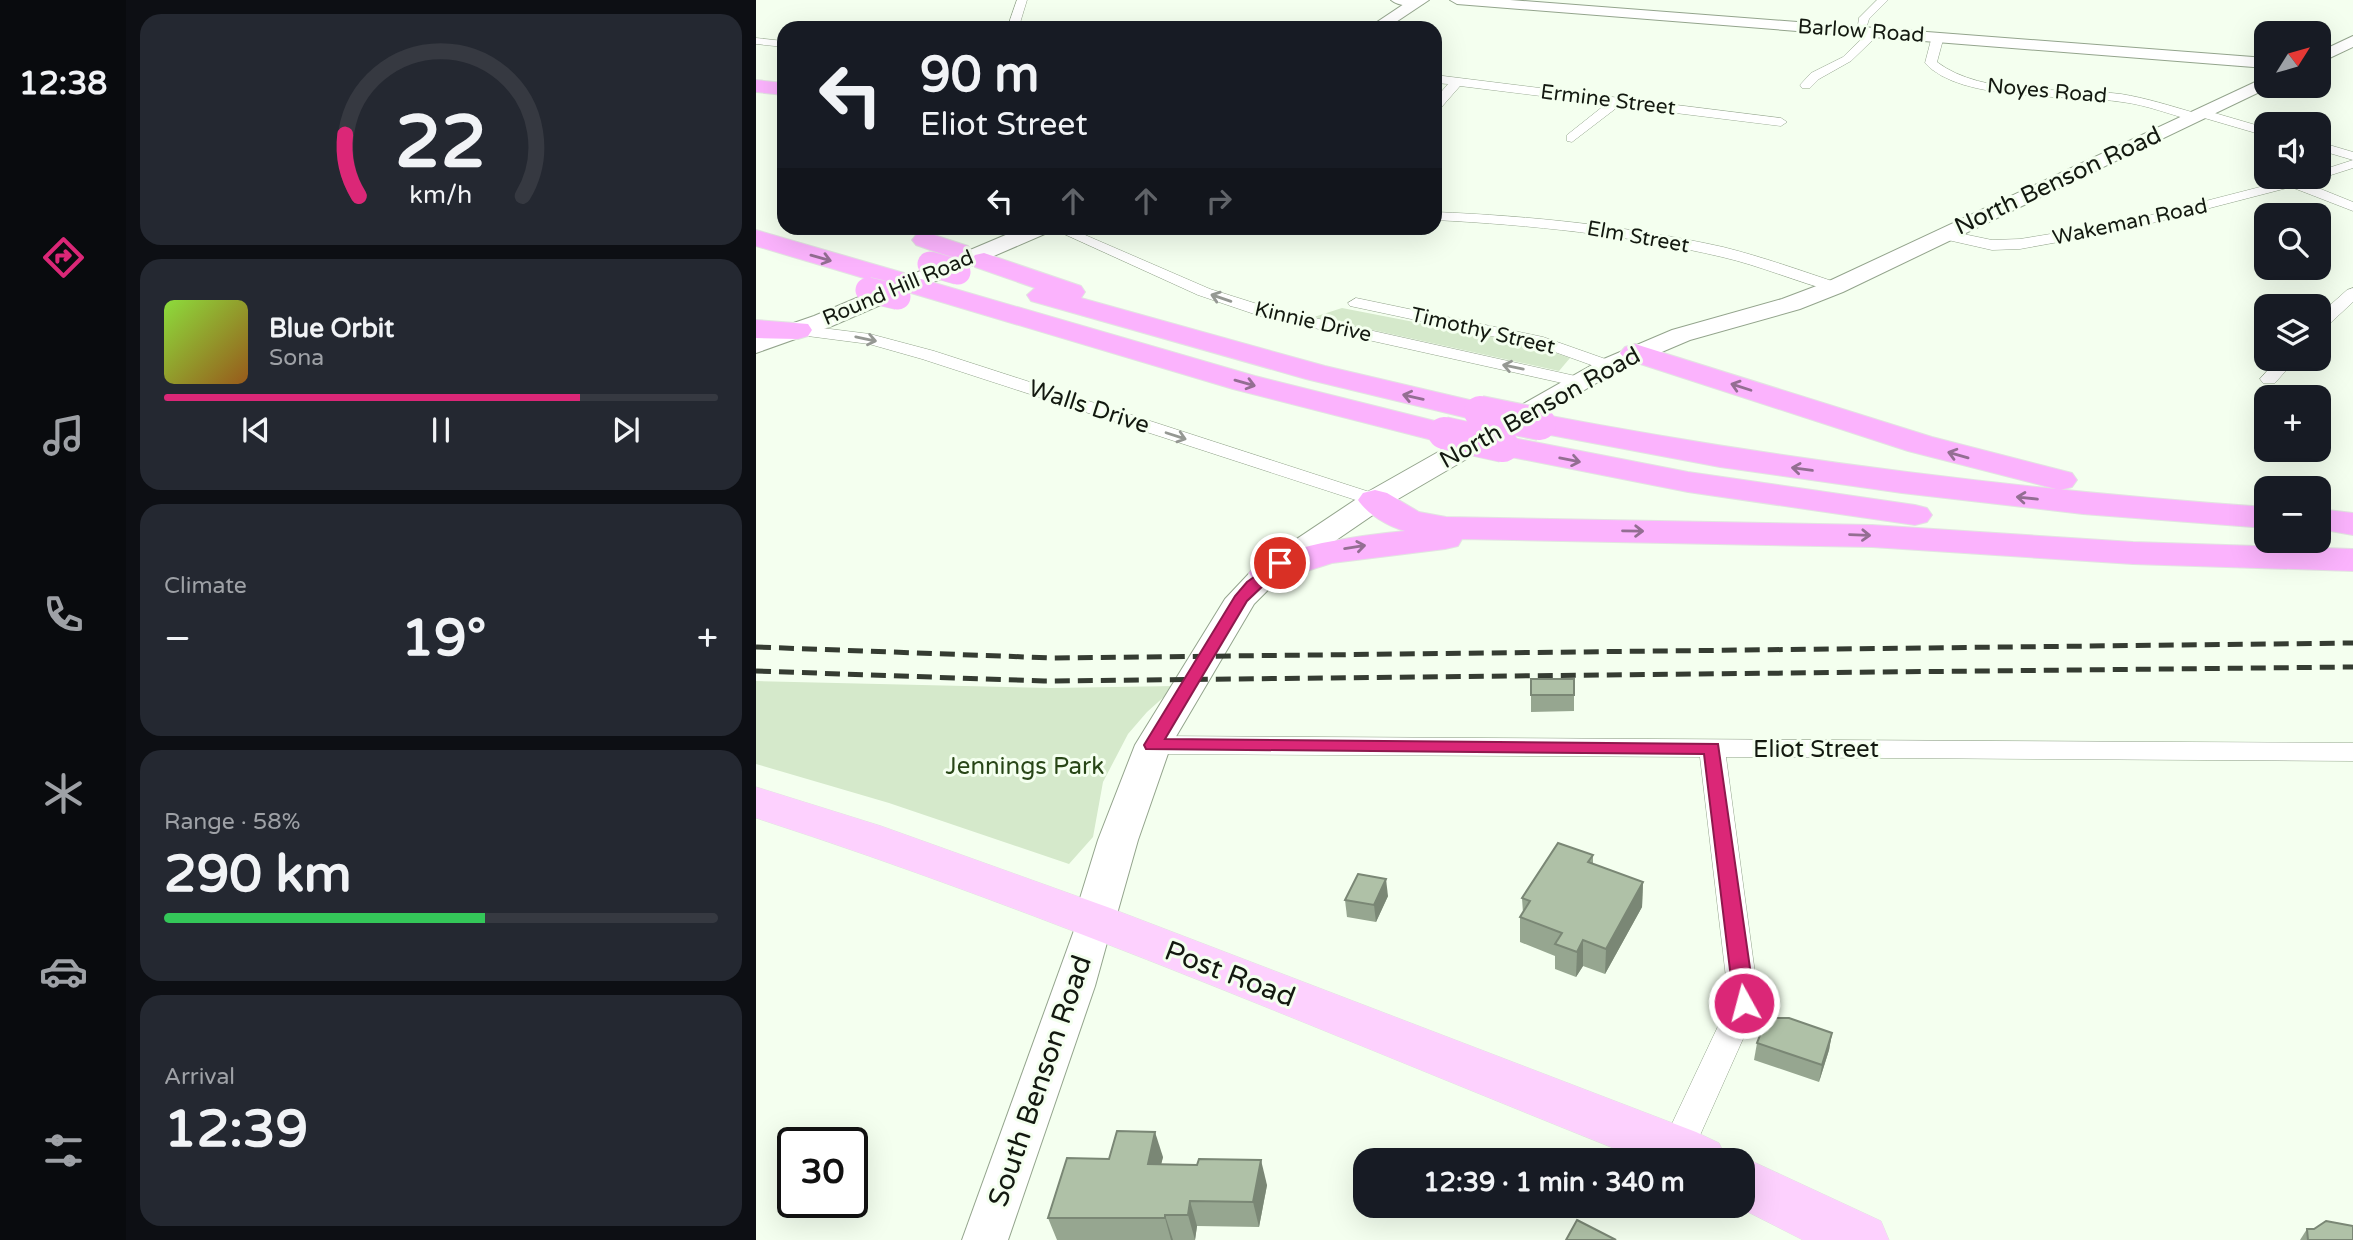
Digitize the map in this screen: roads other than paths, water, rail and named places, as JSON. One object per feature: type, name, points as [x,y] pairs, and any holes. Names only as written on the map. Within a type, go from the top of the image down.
[{"type":"highway","points":[[756,86],[777,88]]},
{"type":"highway","points":[[756,214],[777,220]]},
{"type":"highway","points":[[822,235],[1194,368],[1317,402],[1503,446],[1688,482],[1902,514],[2138,540],[2353,558]]},
{"type":"highway","points":[[756,238],[909,268],[967,261],[1221,346],[1368,386],[1540,424],[1722,457],[1923,486],[2136,509],[2254,517]]},
{"type":"highway","points":[[796,277],[868,290],[909,268]]},
{"type":"highway","points":[[756,330],[798,330]]},
{"type":"highway","points":[[1622,360],[2015,470],[2113,490],[2254,509]]},
{"type":"highway","points":[[1375,500],[1408,521],[1432,527],[1872,536],[2133,553],[2353,558]]},
{"type":"highway","points":[[2331,521],[2353,524]]},
{"type":"highway","points":[[1267,573],[1309,557],[1369,545],[1485,534],[1580,530]]},
{"type":"main road","points":[[1387,21],[1419,1]]},
{"type":"main road","points":[[2331,52],[2353,41]]},
{"type":"main road","name":"North Benson Road","points":[[1094,921],[1118,840],[1153,745],[1241,599],[1267,573],[1375,500],[1622,360],[1681,335],[1791,304],[1835,287],[2254,88]]},
{"type":"main road","name":"Round Hill Road","points":[[756,345],[798,330],[1022,235]]},
{"type":"main road","name":"Post Road","points":[[756,802],[866,837],[1094,921],[1670,1148]]},
{"type":"main road","points":[[1755,1187],[1861,1240]]},
{"type":"street","points":[[1015,21],[1022,0]]},
{"type":"street","points":[[1398,0],[1419,1]]},
{"type":"street","name":"Barlow Road","points":[[1457,0],[2254,62]]},
{"type":"street","points":[[1806,85],[1815,76],[1847,59],[1868,31],[1864,18],[1883,0]]},
{"type":"street","name":"Noyes Road","points":[[1938,36],[1931,63],[1939,71],[1963,81],[2126,98],[2198,115]]},
{"type":"street","points":[[756,41],[777,43]]},
{"type":"street","name":"Ermine Street","points":[[1442,80],[1782,122]]},
{"type":"street","points":[[1442,99],[1457,82]]},
{"type":"street","points":[[1572,138],[1618,100]]},
{"type":"street","points":[[2198,115],[2254,129]]},
{"type":"street","points":[[2331,150],[2353,156]]},
{"type":"street","name":"Wakeman Road","points":[[2331,171],[2353,164]]},
{"type":"street","name":"Wakeman Road","points":[[1944,235],[1992,245],[2020,244],[2125,226],[2269,189]]},
{"type":"street","points":[[2307,189],[2353,207]]},
{"type":"street","name":"Elm Street","points":[[1442,216],[1531,220],[1640,236],[1724,252],[1835,287]]},
{"type":"street","name":"Kinnie Drive","points":[[1074,235],[1205,292],[1265,312],[1580,382]]},
{"type":"street","points":[[2331,314],[2351,298]]},
{"type":"street","name":"Timothy Street","points":[[1356,303],[1622,360]]},
{"type":"street","name":"Walls Drive","points":[[798,330],[870,340],[928,355],[1375,500]]},
{"type":"street","points":[[2269,379],[2276,371]]},
{"type":"street","name":"Eliot Street","points":[[1153,745],[2353,752]]},
{"type":"street","points":[[1691,1148],[1744,1003],[1712,748]]},
{"type":"street","name":"South Benson Road","points":[[985,1240],[1075,986],[1094,921]]},
{"type":"railway","points":[[756,647],[1054,658],[2353,643]]},
{"type":"railway","points":[[756,671],[1044,681],[2353,667]]},
{"type":"park label","name":"Jennings Park","points":[[1025,766]]}]
